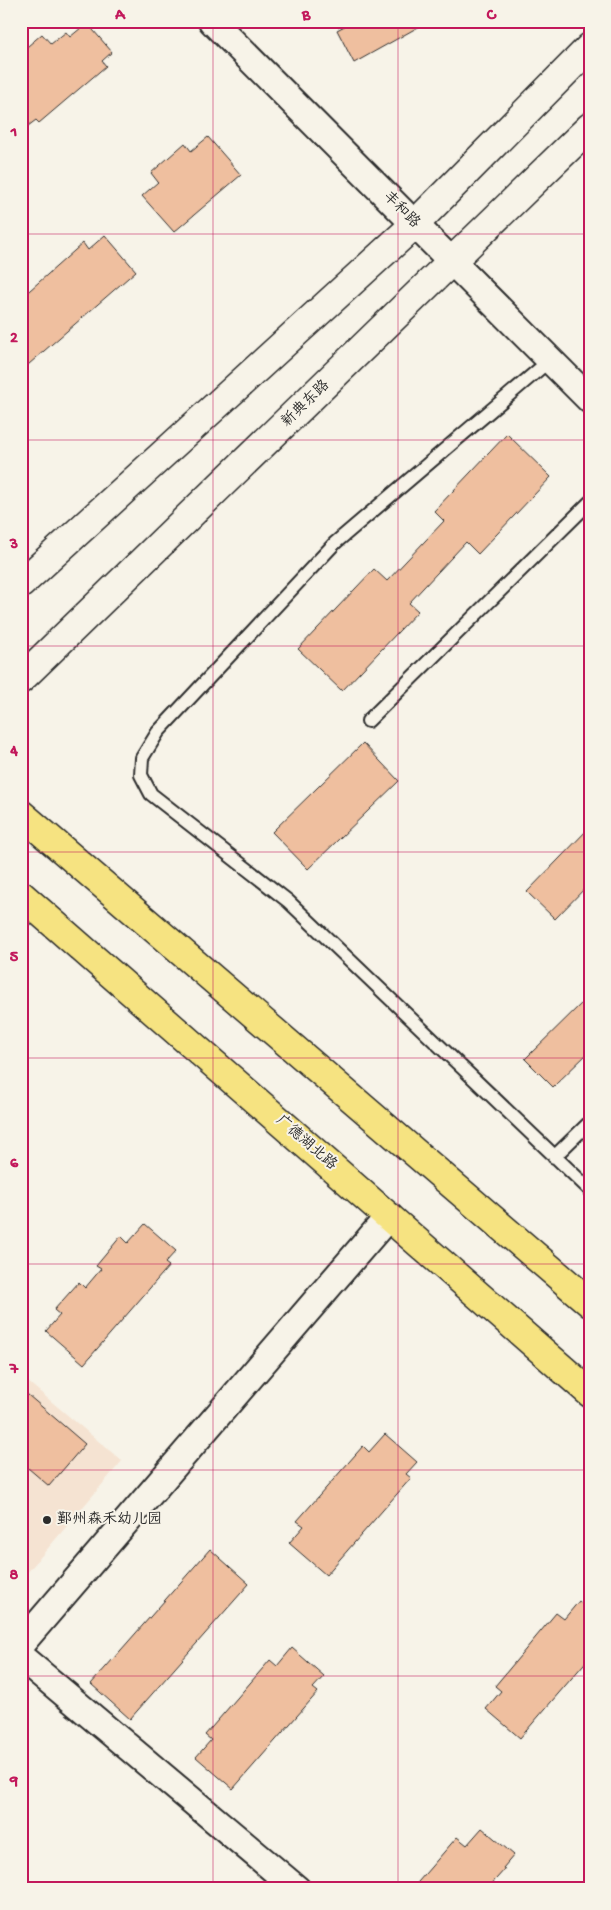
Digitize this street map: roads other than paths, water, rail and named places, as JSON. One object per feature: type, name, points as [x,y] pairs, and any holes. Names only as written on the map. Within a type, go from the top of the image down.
[{"type":"main road","points":[[21,584],[415,224],[590,47]]},
{"type":"main road","name":"新典东路","points":[[21,679],[453,262],[590,127]]},
{"type":"main road","points":[[21,814],[590,1302]]},
{"type":"main road","name":"广德湖北路","points":[[21,895],[590,1393]]},
{"type":"street","name":"丰和路","points":[[212,21],[590,400]]},
{"type":"street","points":[[21,1644],[390,1216]]},
{"type":"street","points":[[21,1657],[297,1889]]},
{"type":"lane","points":[[550,360],[335,543],[158,732],[142,758],[141,775],[151,794],[288,901],[590,1190]]},
{"type":"lane","points":[[368,722],[589,504]]},
{"type":"lane","points":[[554,1157],[590,1122]]},
{"type":"place","name":"鄞州森禾幼儿园","points":[[47,1520]]}]
